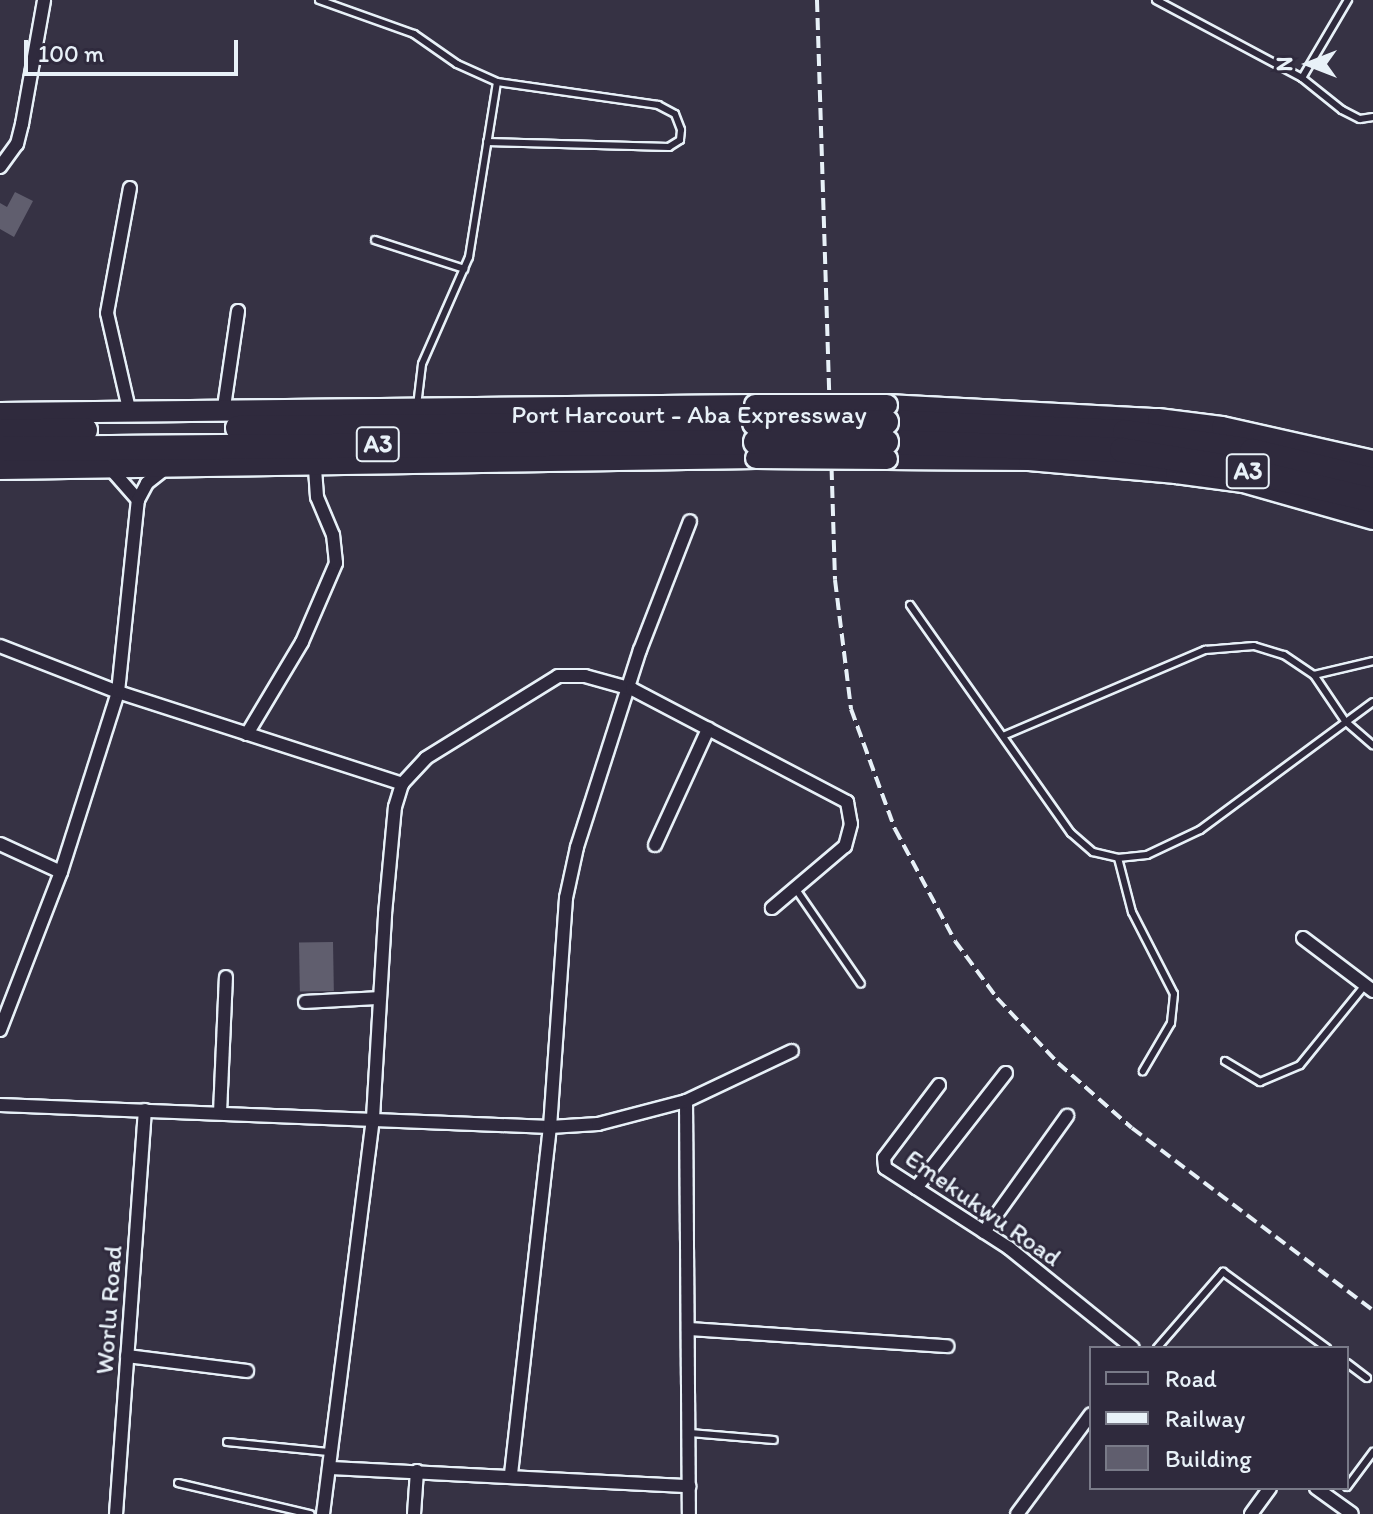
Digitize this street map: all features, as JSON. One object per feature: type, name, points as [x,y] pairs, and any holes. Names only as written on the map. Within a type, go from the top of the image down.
[{"type":"highway","name":"Port Harcourt - Aba Expressway","points":[[0,432],[1125,432],[1252,451],[1373,480]]},
{"type":"highway","name":"Port Harcourt - Aba Expressway","points":[[0,449],[755,432]]},
{"type":"highway","name":"Port Harcourt - Aba Expressway","points":[[886,432],[1122,450],[1235,468],[1373,500]]},
{"type":"main road","points":[[0,413],[417,406],[755,432]]},
{"type":"main road","points":[[0,469],[315,465],[755,432],[886,432],[1158,419],[1222,427],[1373,461]]},
{"type":"main road","points":[[886,432],[1029,460],[1243,482],[1373,519]]},
{"type":"street","points":[[0,167],[17,144],[44,0]]},
{"type":"street","points":[[129,409],[107,313],[130,188]]},
{"type":"street","points":[[224,407],[238,311]]},
{"type":"street","points":[[247,734],[302,642],[334,571],[336,550],[317,497],[315,465]]},
{"type":"street","points":[[109,466],[138,500]]},
{"type":"street","points":[[1,1024],[61,872],[118,692],[138,500],[147,483],[170,466]]},
{"type":"street","points":[[511,1474],[550,1127],[566,898],[577,847],[632,689],[669,565],[690,521]]},
{"type":"street","points":[[0,646],[118,692],[402,784]]},
{"type":"street","points":[[323,1514],[373,1118],[395,807],[402,784],[426,758],[558,676],[585,676],[632,689],[847,802],[851,824],[845,846],[772,908]]},
{"type":"street","points":[[655,845],[708,729]]},
{"type":"street","points":[[0,844],[61,872]]},
{"type":"street","points":[[1303,938],[1369,988]]},
{"type":"street","points":[[220,1113],[226,977]]},
{"type":"street","points":[[305,1002],[380,998]]},
{"type":"street","points":[[0,1105],[550,1127],[598,1124],[686,1101],[792,1051]]},
{"type":"street","points":[[916,1188],[1006,1073]]},
{"type":"street","name":"Emekukwu Road","points":[[939,1085],[884,1158],[885,1168],[984,1232],[1130,1346]]},
{"type":"street","points":[[686,1101],[689,1514]]},
{"type":"street","name":"Worlu Road","points":[[116,1514],[145,1110]]},
{"type":"street","points":[[984,1232],[1067,1116]]},
{"type":"street","points":[[688,1329],[947,1346]]},
{"type":"street","points":[[127,1356],[247,1371]]},
{"type":"street","points":[[1017,1514],[1089,1417]]},
{"type":"street","points":[[331,1468],[511,1474],[690,1486]]},
{"type":"street","points":[[414,1514],[417,1471]]},
{"type":"street","points":[[1251,1514],[1269,1490]]},
{"type":"street","points":[[1319,1490],[1352,1514]]},
{"type":"lane","points":[[319,0],[358,10],[414,34],[457,64],[497,82],[658,105],[675,114],[681,130],[680,140],[669,147],[487,142]]},
{"type":"lane","points":[[358,10],[359,0]]},
{"type":"lane","points":[[1156,0],[1302,78],[1342,110],[1360,119],[1373,117]]},
{"type":"lane","points":[[1302,78],[1348,0]]},
{"type":"lane","points":[[417,406],[422,364],[464,269],[497,82]]},
{"type":"lane","points":[[375,240],[464,269]]},
{"type":"lane","points":[[910,605],[1071,833],[1093,852],[1118,858],[1147,855],[1200,830],[1373,702]]},
{"type":"lane","points":[[1003,736],[1205,650],[1254,646],[1284,655],[1314,675],[1345,721],[1373,745]]},
{"type":"lane","points":[[1314,675],[1373,661]]},
{"type":"lane","points":[[1118,858],[1132,912],[1174,994],[1171,1023],[1143,1071]]},
{"type":"lane","points":[[795,888],[861,984]]},
{"type":"lane","points":[[1225,1061],[1260,1082],[1300,1065],[1369,988]]},
{"type":"lane","points":[[1159,1346],[1223,1272],[1324,1346]]},
{"type":"lane","points":[[1349,1364],[1367,1378]]},
{"type":"lane","points":[[690,1433],[774,1440]]},
{"type":"lane","points":[[227,1442],[333,1452]]},
{"type":"lane","points":[[1349,1483],[1373,1452]]},
{"type":"lane","points":[[178,1483],[310,1514]]},
{"type":"lane","points":[[1335,1502],[1344,1490]]},
{"type":"building","points":[[15,192],[33,201],[14,237],[0,229],[0,203],[7,207]]},
{"type":"building","points":[[333,942],[334,991],[300,992],[299,943]]},
{"type":"railway","points":[[817,0],[835,580],[851,709],[895,829],[955,941],[997,998],[1058,1063],[1132,1128],[1373,1310]]}]
